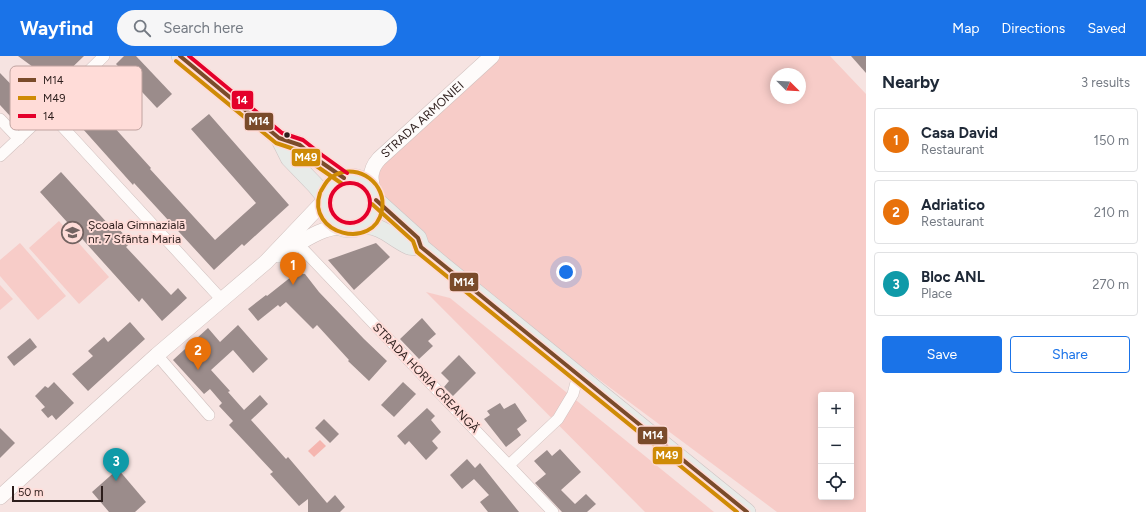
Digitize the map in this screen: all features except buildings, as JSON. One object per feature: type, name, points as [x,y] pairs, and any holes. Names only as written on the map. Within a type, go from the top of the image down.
[{"type":"main road","points":[[180,56],[279,138],[300,145],[344,178]]},
{"type":"main road","points":[[279,138],[289,158],[315,185],[325,199]]},
{"type":"main road","points":[[421,247],[410,246],[385,231],[371,226],[363,226],[352,229],[343,228],[334,224],[328,217],[325,210],[325,199],[331,186],[344,178],[354,177],[368,184],[375,196],[418,238],[421,247],[747,512]]},
{"type":"main road","points":[[363,226],[373,216],[376,210],[375,196]]},
{"type":"street","points":[[94,66],[104,56]]},
{"type":"street","name":"STRADA ARMONIEI","points":[[375,196],[370,176],[374,165],[379,159],[492,56]]},
{"type":"street","points":[[0,119],[10,130]]},
{"type":"street","points":[[10,130],[19,139]]},
{"type":"street","points":[[0,156],[28,130]]},
{"type":"street","points":[[65,130],[222,300]]},
{"type":"street","points":[[0,497],[157,355],[266,262],[325,199]]},
{"type":"street","points":[[266,262],[326,229],[334,227],[343,228]]},
{"type":"street","name":"STRADA HORIA CREANGĂ","points":[[298,244],[553,512]]},
{"type":"street","points":[[157,355],[209,415]]},
{"type":"street","points":[[509,465],[558,419],[573,394],[578,375]]},
{"type":"shaded area","points":[[492,56],[830,56],[866,94],[866,512],[777,512],[421,247],[376,210],[372,169]]},
{"type":"shaded area","points":[[59,221],[109,277],[79,304],[29,248]]},
{"type":"shaded area","points":[[20,243],[66,296],[38,320],[0,276],[0,260]]},
{"type":"shaded area","points":[[0,285],[13,299],[0,310]]},
{"type":"shaded area","points":[[426,292],[450,298],[714,512],[645,512]]},
{"type":"shaded area","points":[[320,440],[326,446],[314,457],[308,451]]},
{"type":"transit line","name":"M14","points":[[180,56],[279,138],[300,145],[318,160],[344,178]]},
{"type":"transit line","name":"14","points":[[189,56],[282,133],[303,140],[347,173]]},
{"type":"transit line","name":"M49","points":[[176,61],[276,143],[297,150],[315,165],[341,183]]},
{"type":"transit line","name":"M49","points":[[320,193],[318,207],[323,219],[331,227],[343,233],[355,234],[367,231],[376,223],[382,210],[380,192],[376,184],[362,174],[344,172],[335,175],[330,178],[321,191]]},
{"type":"transit line","name":"14","points":[[354,183],[361,186],[367,192],[370,203],[369,211],[361,220],[354,223],[346,223],[339,220],[331,211],[330,199],[333,192],[342,184],[354,183]]},
{"type":"transit line","name":"M14","points":[[376,200],[418,238],[421,247],[747,512]]},
{"type":"transit line","name":"M49","points":[[372,204],[413,241],[417,252],[737,512]]},
{"type":"place","name":"Școala Gimnazială nr. 7 Sfânta Maria","points":[[72,232]]},
{"type":"place","name":"Casa David","points":[[293,285]]},
{"type":"place","name":"Adriatico","points":[[198,370]]},
{"type":"place","name":"Bloc ANL","points":[[116,481]]}]
